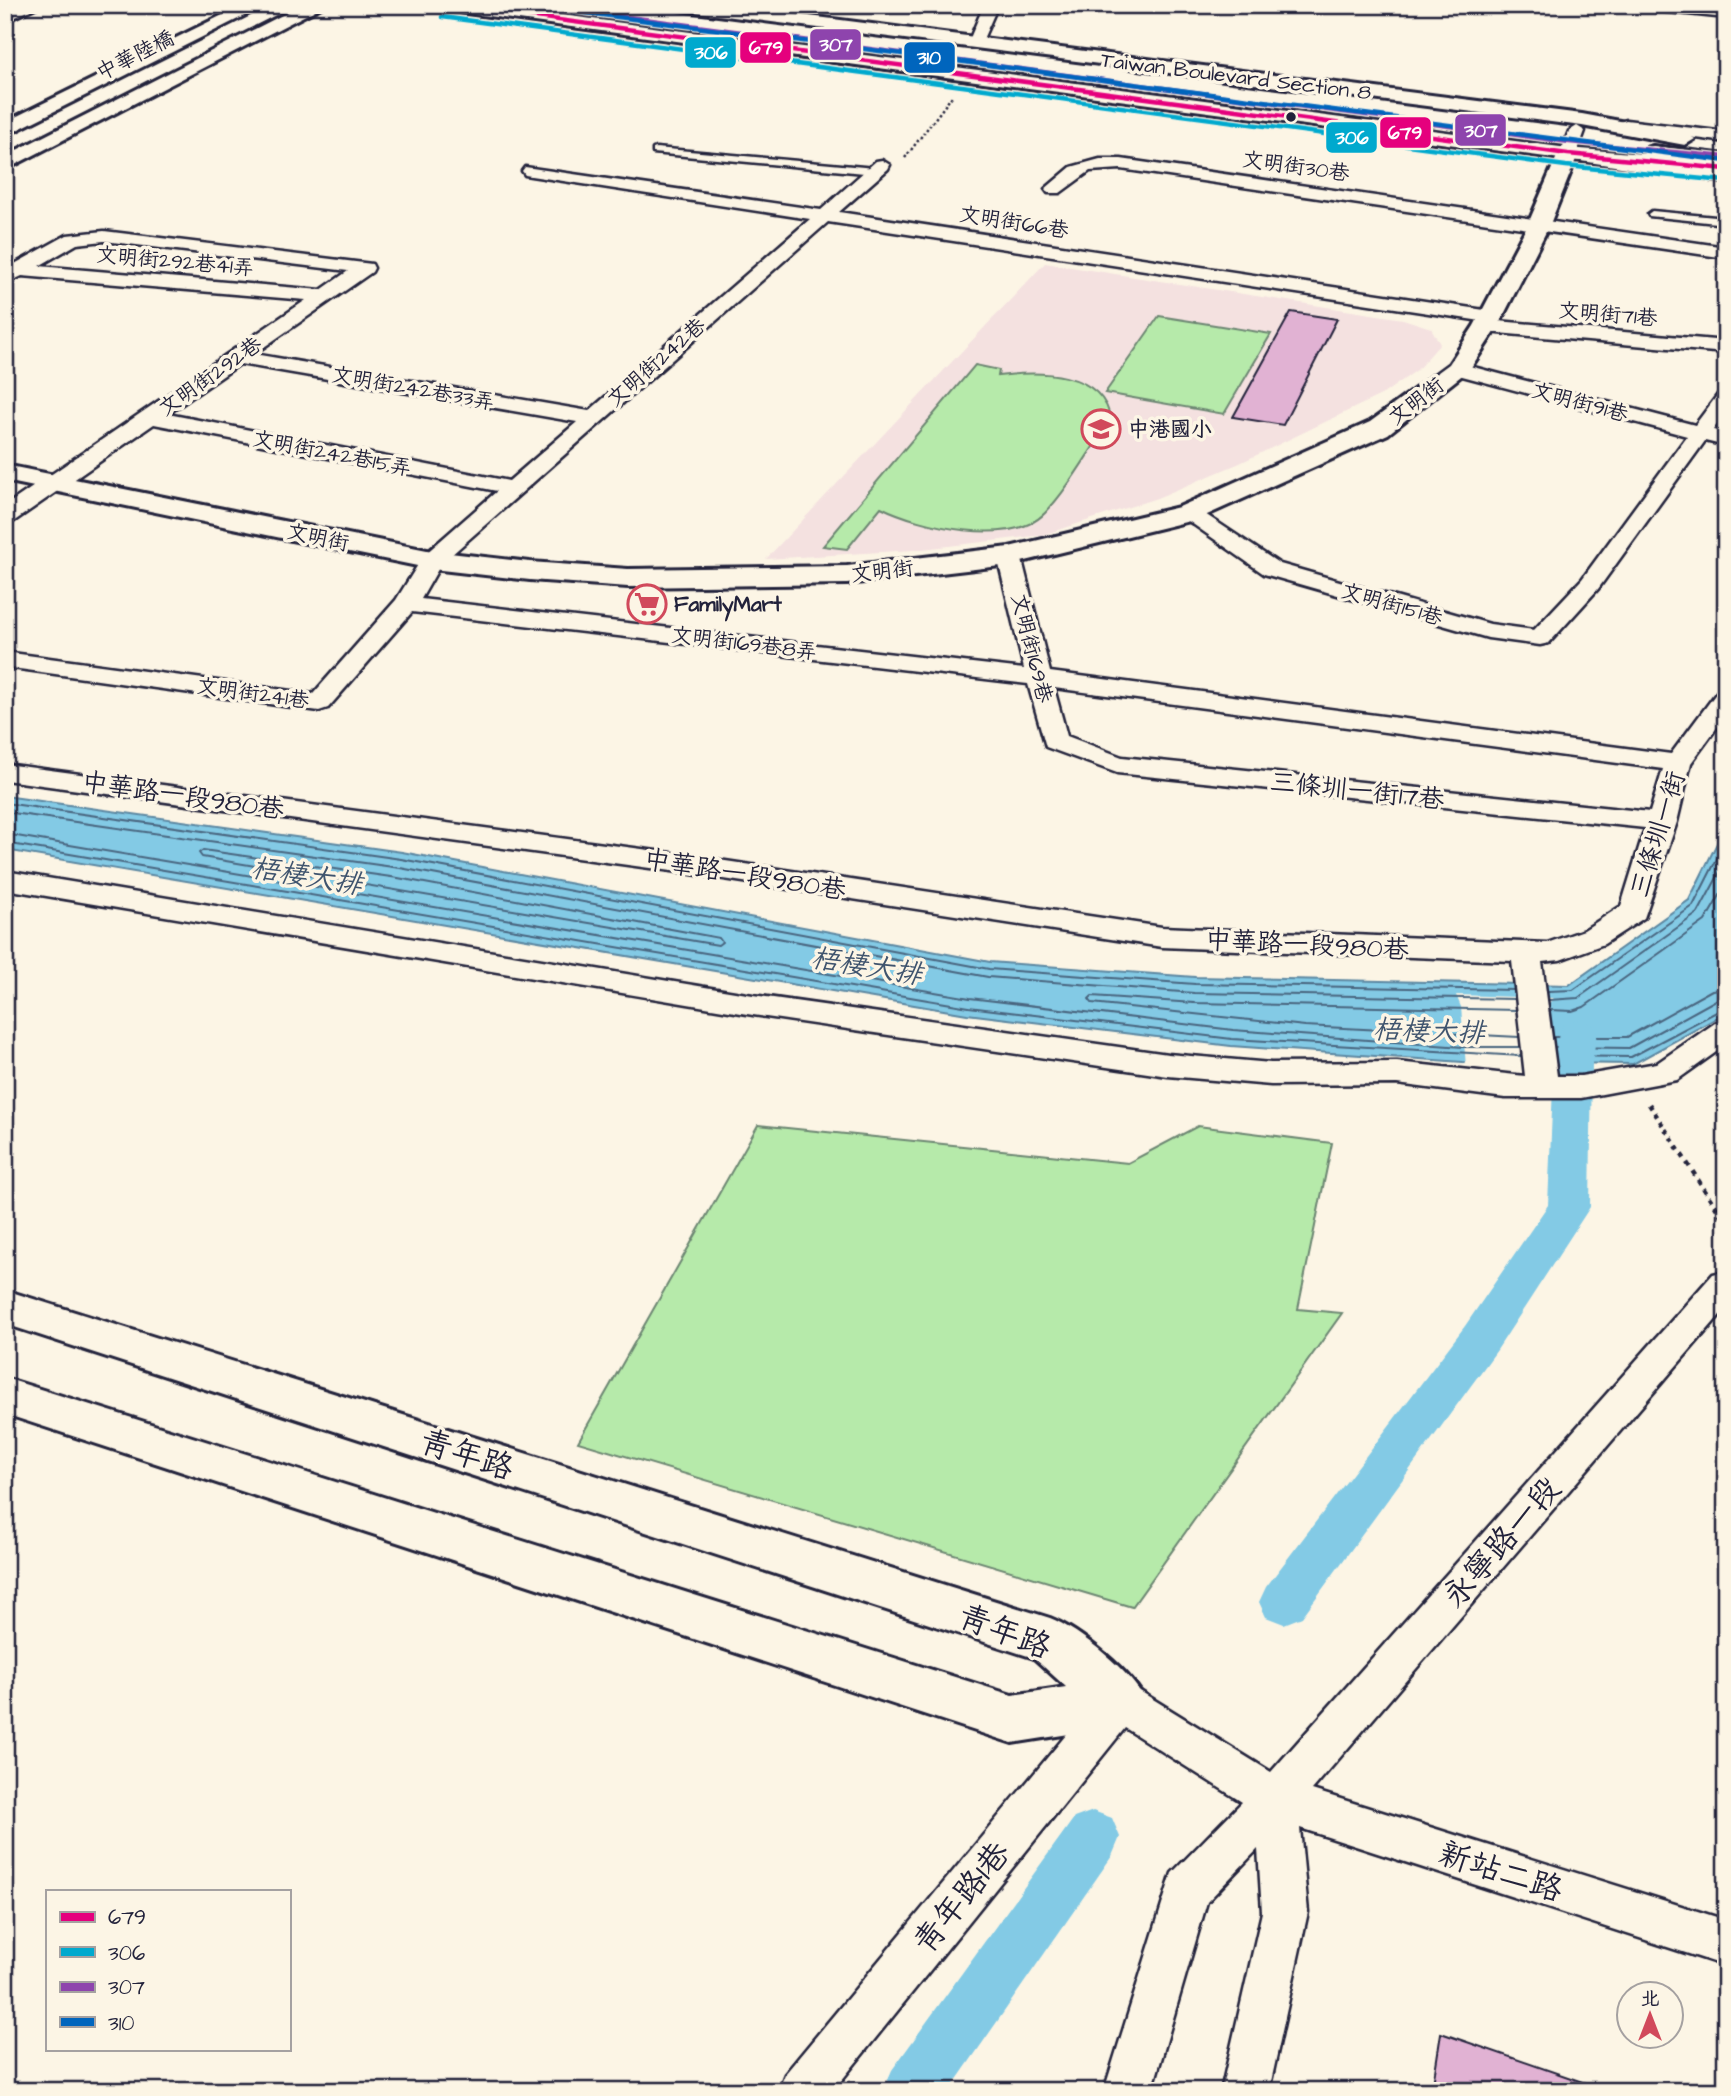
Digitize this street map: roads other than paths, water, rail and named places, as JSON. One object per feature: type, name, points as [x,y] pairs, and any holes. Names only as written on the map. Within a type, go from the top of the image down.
[{"type":"main road","points":[[5,114],[228,5]]},
{"type":"main road","name":"中華陸橋","points":[[5,130],[257,5]]},
{"type":"main road","name":"中華陸橋","points":[[5,146],[285,5]]},
{"type":"main road","points":[[5,164],[316,5]]},
{"type":"main road","name":"Taiwan Boulevard Section 8","points":[[444,5],[967,75],[1575,137]]},
{"type":"main road","name":"Taiwan Boulevard Section 8","points":[[523,5],[1682,151]]},
{"type":"main road","name":"Taiwan Boulevard Section 8","points":[[602,5],[1682,151]]},
{"type":"main road","name":"Taiwan Boulevard Section 8","points":[[679,5],[975,43],[1575,137]]},
{"type":"main road","name":"文明街","points":[[5,473],[432,560],[530,571],[628,578],[847,575],[1009,556],[1188,513],[1380,428],[1458,369],[1489,322],[1539,224],[1575,137]]},
{"type":"main road","points":[[1682,151],[1726,145]]},
{"type":"main road","points":[[1682,151],[1726,152]]},
{"type":"main road","points":[[1682,151],[1726,161]]},
{"type":"main road","points":[[1682,151],[1726,169]]},
{"type":"main road","name":"青年路","points":[[5,1307],[1050,1641],[1119,1703]]},
{"type":"main road","points":[[5,1396],[1012,1720],[1119,1703]]},
{"type":"street","points":[[8,15],[34,5]]},
{"type":"street","points":[[975,43],[991,5]]},
{"type":"street","points":[[1639,5],[1726,14]]},
{"type":"street","points":[[1575,137],[1726,137]]},
{"type":"street","points":[[1575,137],[1726,178]]},
{"type":"street","name":"文明街30巷","points":[[1054,189],[1073,170],[1099,163],[1121,164],[1726,253]]},
{"type":"street","name":"文明街242巷","points":[[432,560],[878,168]]},
{"type":"street","name":"文明街66巷","points":[[531,171],[1489,322]]},
{"type":"street","name":"文明街292巷","points":[[5,517],[365,268],[104,236],[74,239],[12,274]]},
{"type":"street","name":"文明街292巷41弄","points":[[12,274],[328,296]]},
{"type":"street","name":"文明街71巷","points":[[1489,322],[1726,347]]},
{"type":"street","name":"文明街242巷33弄","points":[[236,357],[591,418]]},
{"type":"street","name":"文明街91巷","points":[[1458,369],[1726,440]]},
{"type":"street","points":[[1701,434],[1726,397]]},
{"type":"street","name":"文明街242巷15弄","points":[[150,417],[513,488]]},
{"type":"street","name":"文明街151巷","points":[[1188,513],[1272,569],[1488,631],[1540,638],[1590,584],[1701,434]]},
{"type":"street","name":"文明街169巷","points":[[1009,556],[1055,741]]},
{"type":"street","name":"文明街241巷","points":[[5,659],[319,703],[406,604],[432,560]]},
{"type":"street","name":"文明街169巷8弄","points":[[406,604],[1040,678],[1678,763]]},
{"type":"street","name":"三條圳一街","points":[[1486,952],[1549,953],[1594,937],[1634,911],[1678,763],[1726,697]]},
{"type":"street","name":"三條圳一街17巷","points":[[1055,741],[1117,765],[1662,822]]},
{"type":"street","name":"中華路一段980巷","points":[[5,772],[679,863],[1162,937],[1486,952]]},
{"type":"street","points":[[5,880],[753,1005],[1168,1065],[1270,1074],[1397,1073],[1505,1087],[1581,1087],[1666,1072],[1726,1030]]},
{"type":"street","points":[[1526,952],[1542,1087]]},
{"type":"street","name":"永寧路一段","points":[[1128,2091],[1188,1889],[1276,1799],[1724,1288]]},
{"type":"street","name":"新站二路","points":[[1119,1703],[1276,1799],[1726,1943]]},
{"type":"street","name":"青年路1巷","points":[[802,2091],[1119,1703]]},
{"type":"street","points":[[1245,2091],[1285,1912],[1276,1799]]},
{"type":"lane","points":[[656,151],[878,168]]},
{"type":"lane","points":[[1652,214],[1726,221]]},
{"type":"water","name":"梧棲大排","points":[[5,796],[402,852],[990,962],[1195,977],[1569,985],[1689,900],[1726,825],[1726,1013],[1633,1064],[1463,1062],[1231,1046],[967,1014],[5,850]]},
{"type":"waterway","points":[[1284,1602],[1481,1338],[1569,1207],[1573,1063],[1578,1033]]},
{"type":"waterway","points":[[913,2091],[1093,1837]]},
{"type":"place","name":"中港國小","points":[[1101,429]]},
{"type":"place","name":"FamilyMart","points":[[647,604]]}]
